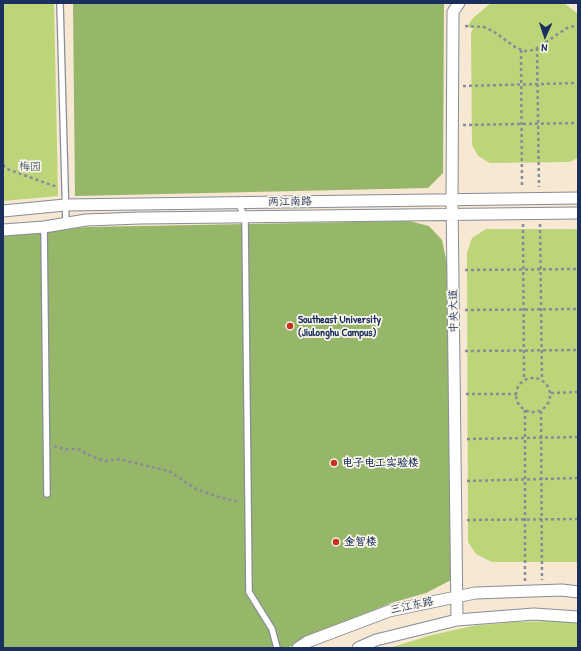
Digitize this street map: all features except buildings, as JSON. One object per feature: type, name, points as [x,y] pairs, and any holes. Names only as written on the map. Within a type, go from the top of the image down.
[{"type":"street","name":"中央大道","points":[[458,3],[453,12],[452,199],[458,620]]},
{"type":"street","name":"两江南路","points":[[3,211],[65,205],[578,198]]},
{"type":"street","name":"两江南路","points":[[3,230],[44,227],[86,220],[140,218],[578,213]]},
{"type":"street","name":"三江东路","points":[[298,648],[308,642],[389,611],[457,596],[474,593],[562,590],[578,592]]},
{"type":"street","points":[[358,648],[376,640],[458,620],[534,614],[578,617]]},
{"type":"lane","points":[[60,3],[66,223]]},
{"type":"lane","points":[[238,202],[245,217],[248,592],[272,629],[277,648]]},
{"type":"lane","points":[[44,227],[47,494]]},
{"type":"path","points":[[453,24],[484,27],[493,31],[515,47],[524,51],[537,48],[567,28],[578,25]]},
{"type":"path","points":[[537,48],[539,198]]},
{"type":"path","points":[[521,50],[522,198]]},
{"type":"path","points":[[453,86],[578,83]]},
{"type":"path","points":[[453,126],[578,124]]},
{"type":"path","points":[[3,165],[7,169],[65,190]]},
{"type":"path","points":[[540,213],[542,380]]},
{"type":"path","points":[[522,214],[524,380]]},
{"type":"path","points":[[453,270],[578,269]]},
{"type":"path","points":[[454,310],[578,309]]},
{"type":"path","points":[[454,351],[578,350]]},
{"type":"path","points":[[533,378],[542,380],[548,385],[550,401],[546,408],[530,413],[517,402],[515,394],[518,386],[524,380],[533,378]]},
{"type":"path","points":[[550,393],[578,392]]},
{"type":"path","points":[[454,395],[515,394]]},
{"type":"path","points":[[525,410],[525,519],[533,591]]},
{"type":"path","points":[[533,591],[541,519],[541,410]]},
{"type":"path","points":[[455,439],[578,437]]},
{"type":"path","points":[[46,444],[78,449],[105,461],[118,459],[169,471],[196,489],[222,498],[248,503]]},
{"type":"path","points":[[455,481],[578,478]]},
{"type":"path","points":[[456,520],[578,519]]},
{"type":"green space","name":"梅园","points":[[3,3],[54,3],[58,196],[3,201]]},
{"type":"green space","points":[[73,3],[444,3],[443,173],[428,188],[75,196]]},
{"type":"green space","points":[[491,3],[564,3],[578,14],[578,158],[569,162],[490,163],[478,156],[472,145],[471,34],[473,28],[467,27],[473,18]]},
{"type":"green space","points":[[409,221],[429,226],[442,240],[447,264],[451,580],[426,593],[391,603],[339,624],[287,648],[3,648],[3,235],[88,227]]},
{"type":"green space","points":[[486,229],[578,230],[577,562],[492,562],[476,554],[468,542],[467,253],[472,238]]},
{"type":"green space","points":[[557,621],[578,623],[578,648],[389,648],[432,635],[472,626],[513,622]]},
{"type":"place","name":"Southeast University (Jiulonghu Campus)","points":[[290,326]]},
{"type":"place","name":"电子电工实验楼","points":[[334,463]]},
{"type":"place","name":"金智楼","points":[[336,542]]}]
